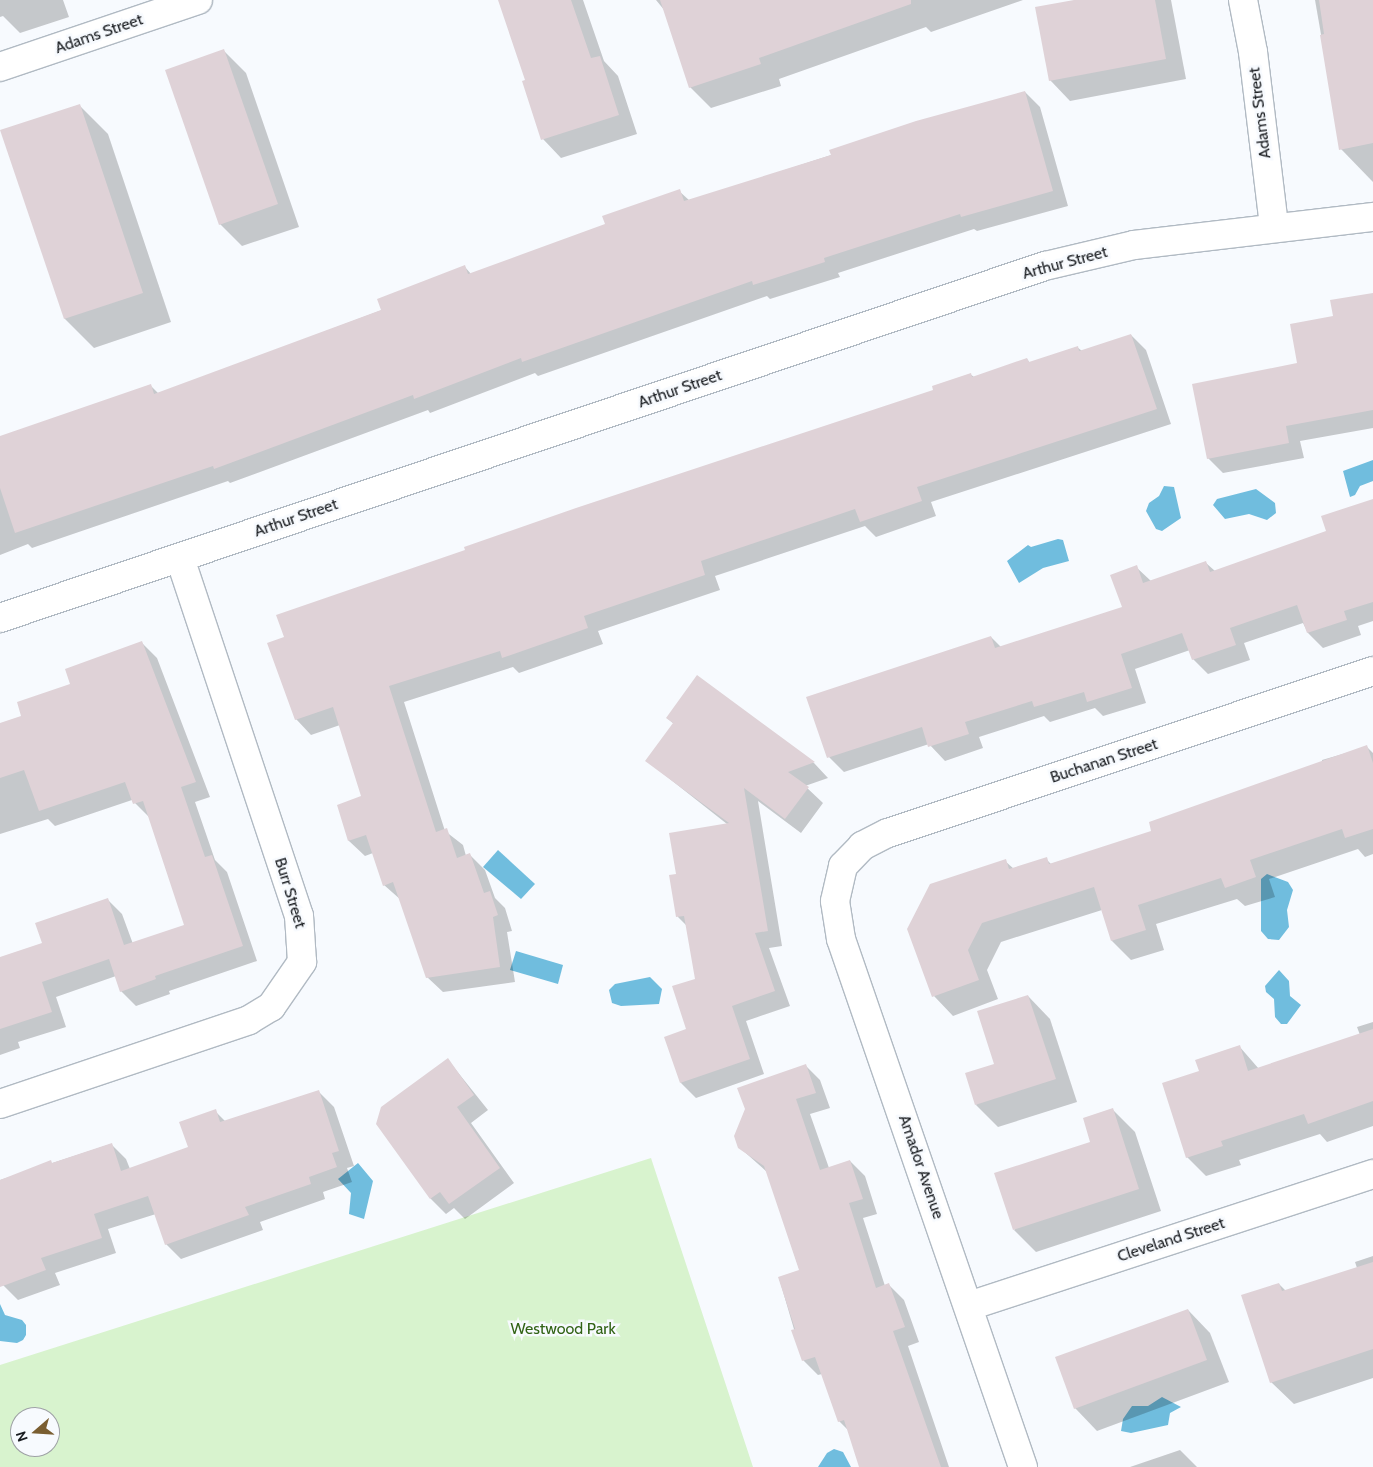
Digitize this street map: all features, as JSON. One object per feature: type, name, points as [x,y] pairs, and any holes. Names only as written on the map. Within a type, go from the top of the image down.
[{"type":"street","name":"Adams Street","points":[[0,67],[198,0]]},
{"type":"street","name":"Adams Street","points":[[1243,0],[1253,52],[1274,226]]},
{"type":"street","name":"Arthur Street","points":[[0,618],[1045,266],[1134,245],[1274,226],[1373,217]]},
{"type":"street","name":"Burr Street","points":[[0,1104],[249,1020],[271,1007],[302,962],[299,916],[180,558]]},
{"type":"street","name":"Buchanan Street","points":[[844,866],[862,846],[888,833],[1373,671]]},
{"type":"street","name":"Amador Avenue","points":[[844,866],[835,901],[841,939],[1023,1467]]},
{"type":"street","name":"Cleveland Street","points":[[969,1306],[1373,1174]]},
{"type":"green space","name":"Westwood Park","points":[[651,1158],[753,1467],[0,1467],[0,1365]]},
{"type":"water","points":[[1373,460],[1373,481],[1360,486],[1355,495],[1350,497],[1343,471]]},
{"type":"water","points":[[1164,486],[1174,487],[1181,518],[1162,531],[1156,529],[1146,511],[1149,503],[1159,496]]},
{"type":"water","points":[[1256,489],[1275,503],[1276,513],[1267,520],[1249,514],[1225,519],[1213,505],[1217,499]]},
{"type":"water","points":[[1058,539],[1063,540],[1069,561],[1043,568],[1019,583],[1007,561],[1028,545],[1031,547]]},
{"type":"water","points":[[498,850],[535,884],[521,899],[483,867]]},
{"type":"water","points":[[1267,874],[1288,882],[1293,890],[1287,910],[1289,927],[1279,940],[1268,939],[1261,931],[1261,879]]},
{"type":"water","points":[[516,951],[563,965],[558,984],[510,970]]},
{"type":"water","points":[[1279,970],[1289,981],[1290,996],[1301,1005],[1287,1024],[1281,1024],[1275,1017],[1274,999],[1266,992],[1265,986]]},
{"type":"water","points":[[650,977],[662,989],[659,1004],[621,1006],[612,1003],[609,990],[615,984]]},
{"type":"water","points":[[358,1163],[373,1181],[364,1219],[349,1214],[351,1193],[338,1179]]},
{"type":"water","points":[[0,1304],[5,1315],[22,1320],[26,1325],[26,1335],[23,1340],[17,1343],[0,1341]]},
{"type":"water","points":[[1162,1397],[1181,1407],[1170,1413],[1168,1425],[1131,1433],[1121,1431],[1123,1419],[1132,1406],[1148,1406]]},
{"type":"water","points":[[834,1449],[843,1452],[851,1467],[818,1467],[827,1453]]},
{"type":"building","points":[[498,0],[571,0],[591,58],[600,56],[619,115],[541,140],[522,81],[525,80]]},
{"type":"building","points":[[660,0],[911,0],[911,4],[759,58],[761,64],[689,88]]},
{"type":"building","points":[[1074,0],[1155,0],[1166,59],[1049,81],[1035,7]]},
{"type":"building","points":[[1319,0],[1373,0],[1373,143],[1339,150],[1320,35],[1324,34]]},
{"type":"building","points":[[224,49],[278,204],[219,225],[165,70]]},
{"type":"building","points":[[1025,91],[1053,191],[961,217],[960,214],[824,258],[825,262],[753,285],[752,281],[522,362],[521,358],[414,399],[413,395],[214,469],[213,466],[15,533],[0,488],[0,436],[151,384],[154,394],[381,310],[377,299],[465,265],[468,274],[605,224],[602,216],[680,189],[684,201],[831,155],[829,150],[916,121]]},
{"type":"building","points":[[80,104],[143,293],[64,319],[0,130]]},
{"type":"building","points":[[1373,293],[1373,410],[1286,426],[1289,443],[1207,459],[1192,384],[1297,363],[1290,324],[1333,316],[1330,300]]},
{"type":"building","points":[[1131,334],[1157,409],[917,487],[922,501],[860,522],[855,509],[701,561],[705,575],[584,616],[588,628],[502,658],[500,651],[389,686],[436,832],[447,828],[457,858],[470,853],[484,893],[490,891],[498,915],[493,917],[500,967],[426,978],[393,882],[383,886],[366,835],[348,841],[337,805],[361,796],[333,707],[295,720],[267,643],[284,637],[276,615],[465,550],[464,547],[576,508],[933,390],[932,386],[971,373],[972,377],[1027,358],[1029,362],[1078,346],[1079,351]]},
{"type":"building","points":[[1373,499],[1373,602],[1344,611],[1347,620],[1307,633],[1297,605],[1230,628],[1236,645],[1192,660],[1182,633],[1121,654],[1132,688],[1087,702],[1084,692],[1034,707],[1032,701],[965,722],[969,734],[928,747],[922,727],[827,758],[806,697],[991,636],[995,648],[1122,607],[1110,575],[1137,565],[1143,583],[1206,561],[1210,572],[1326,531],[1321,516]]},
{"type":"building","points":[[142,641],[196,782],[181,787],[205,857],[212,855],[243,946],[155,976],[156,979],[120,992],[109,959],[42,982],[52,1012],[0,1029],[0,957],[42,943],[35,923],[108,898],[124,945],[184,925],[143,801],[133,804],[125,782],[39,811],[24,770],[0,778],[0,723],[21,716],[17,702],[70,684],[65,669]]},
{"type":"building","points":[[697,675],[815,762],[788,772],[809,787],[785,819],[744,788],[768,931],[755,933],[775,991],[732,1006],[750,1059],[680,1083],[664,1037],[686,1029],[672,986],[695,979],[684,916],[676,917],[669,875],[676,874],[669,833],[729,823],[645,761],[673,723],[666,718]]},
{"type":"building","points":[[1367,745],[1373,763],[1373,829],[1345,838],[1342,829],[1250,860],[1256,877],[1225,888],[1221,878],[1138,905],[1146,930],[1111,941],[1094,887],[982,923],[968,950],[979,980],[932,997],[907,929],[930,884],[1006,859],[1009,869],[1047,857],[1049,864],[1151,831],[1149,822]]},
{"type":"building","points":[[1028,995],[1056,1079],[975,1105],[965,1073],[994,1064],[977,1011]]},
{"type":"building","points":[[1373,1029],[1373,1101],[1308,1124],[1304,1114],[1221,1141],[1223,1146],[1186,1158],[1162,1083],[1199,1071],[1195,1060],[1240,1045],[1248,1071]]},
{"type":"building","points":[[448,1058],[474,1095],[457,1107],[500,1168],[449,1204],[440,1192],[430,1199],[376,1124],[381,1107]]},
{"type":"building","points":[[806,1064],[816,1093],[796,1099],[820,1170],[850,1160],[863,1199],[849,1203],[876,1288],[889,1283],[905,1327],[893,1331],[941,1467],[859,1467],[844,1420],[838,1422],[815,1357],[802,1361],[791,1330],[795,1329],[778,1277],[799,1270],[764,1166],[738,1148],[734,1136],[745,1109],[737,1088]]},
{"type":"building","points":[[319,1090],[339,1151],[332,1153],[337,1167],[309,1177],[311,1184],[245,1207],[249,1215],[165,1245],[148,1196],[94,1214],[102,1238],[41,1258],[46,1270],[0,1287],[0,1180],[51,1160],[52,1163],[112,1143],[121,1171],[188,1147],[179,1122],[216,1109],[220,1122]]},
{"type":"building","points":[[1113,1108],[1139,1189],[1013,1230],[994,1173],[1090,1142],[1083,1118]]},
{"type":"building","points":[[1373,1262],[1373,1349],[1270,1383],[1241,1295],[1279,1283],[1282,1291]]},
{"type":"building","points":[[1188,1309],[1207,1360],[1074,1409],[1055,1357]]}]
